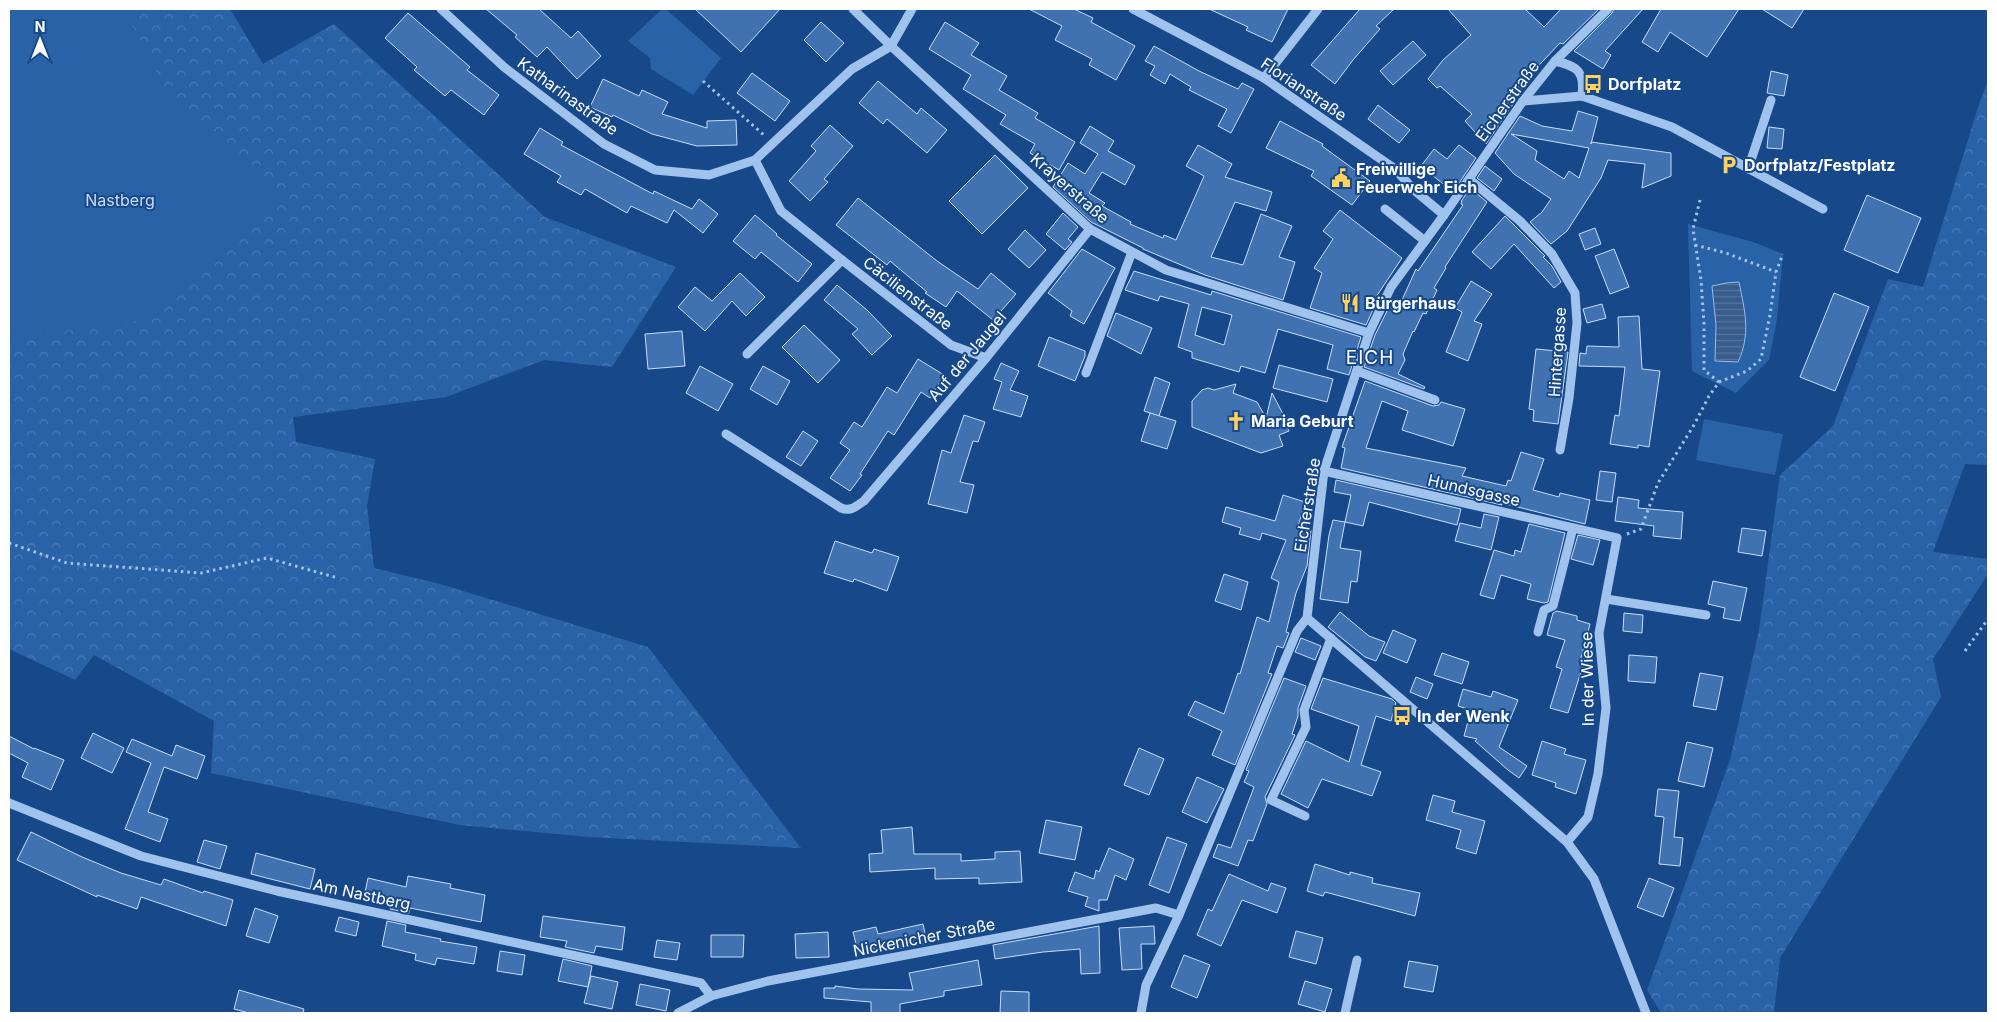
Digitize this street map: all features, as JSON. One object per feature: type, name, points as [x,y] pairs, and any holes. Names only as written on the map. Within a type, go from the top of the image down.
[{"type":"street","name":"Katharinastraße","points":[[441,9],[504,67],[604,144],[655,170],[709,175],[755,160],[852,70],[891,46]]},
{"type":"street","name":"Krayerstraße","points":[[853,9],[1090,229],[1166,270],[1369,333]]},
{"type":"street","points":[[891,46],[912,9]]},
{"type":"street","name":"Florianstraße","points":[[1133,9],[1264,78],[1395,169],[1414,190],[1444,215]]},
{"type":"street","points":[[1264,78],[1318,9]]},
{"type":"street","name":"Eicherstraße","points":[[1140,1013],[1146,985],[1179,915],[1297,631],[1307,618],[1324,471],[1369,333],[1391,288],[1523,101],[1555,61],[1608,9]]},
{"type":"street","points":[[1555,61],[1571,64],[1580,73],[1583,85],[1582,96]]},
{"type":"street","points":[[1523,101],[1582,96],[1672,127],[1823,209]]},
{"type":"street","points":[[1748,168],[1772,100]]},
{"type":"street","name":"Cäcilienstraße","points":[[755,160],[781,211],[951,345],[986,358]]},
{"type":"street","name":"Hintergasse","points":[[1469,179],[1520,221],[1552,254],[1575,293],[1577,323],[1569,398],[1560,450]]},
{"type":"street","points":[[1385,209],[1425,241]]},
{"type":"street","name":"Auf der Jaugel","points":[[726,434],[841,508],[846,510],[852,509],[864,501],[986,358],[1090,229]]},
{"type":"street","points":[[1086,373],[1132,252]]},
{"type":"street","name":"Cäcilienstraße","points":[[747,354],[842,260]]},
{"type":"street","points":[[1357,371],[1435,400]]},
{"type":"street","name":"Hundsgasse","points":[[1324,471],[1617,538]]},
{"type":"street","points":[[1538,632],[1544,610],[1553,606],[1573,528]]},
{"type":"street","name":"In der Wiese","points":[[1567,842],[1588,817],[1598,774],[1606,708],[1599,633],[1617,538]]},
{"type":"street","points":[[1606,599],[1706,615]]},
{"type":"street","points":[[1307,618],[1567,842],[1594,879],[1646,1013]]},
{"type":"street","points":[[1304,816],[1271,800],[1306,727],[1304,710],[1331,638]]},
{"type":"street","name":"Am Nastberg","points":[[9,803],[141,856],[284,892],[701,983],[710,996]]},
{"type":"street","name":"Nickenicher Straße","points":[[678,1013],[710,996],[768,982],[1156,908],[1179,915]]},
{"type":"street","points":[[1346,1013],[1357,960]]},
{"type":"path","points":[[704,82],[774,143]]},
{"type":"path","points":[[1700,200],[1693,229],[1701,280],[1704,324],[1704,370],[1719,382]]},
{"type":"path","points":[[1695,245],[1726,253],[1776,272]]},
{"type":"path","points":[[1617,538],[1641,529],[1658,483],[1719,382],[1747,371],[1761,359],[1776,272],[1783,254]]},
{"type":"path","points":[[9,544],[67,564],[200,573],[267,558],[338,578]]},
{"type":"path","points":[[1965,651],[1988,619]]},
{"type":"green space","points":[[9,9],[230,9],[263,64],[334,24],[545,217],[676,267],[612,367],[544,360],[446,397],[293,417],[296,442],[375,459],[367,506],[374,568],[440,584],[648,647],[801,848],[589,837],[460,825],[211,773],[214,721],[94,655],[75,680],[9,649]]},
{"type":"green space","name":"Nastberg","points":[[9,9],[124,9],[170,98],[283,196],[156,318],[44,334],[9,336]]},
{"type":"green space","points":[[662,9],[666,9],[721,58],[693,95],[651,69],[650,58],[628,41]]},
{"type":"green space","points":[[1988,81],[1988,465],[1965,464],[1933,552],[1988,559],[1988,574],[1933,659],[1941,697],[1780,958],[1774,1013],[1661,1013],[1647,990],[1730,760],[1759,630],[1780,475],[1833,426],[1888,279],[1923,287],[1978,107]]},
{"type":"green space","points":[[1688,224],[1753,242],[1783,254],[1777,319],[1769,360],[1736,393],[1692,371]]},
{"type":"green space","points":[[1704,419],[1783,434],[1775,475],[1696,460]]},
{"type":"shaded area","points":[[1739,282],[1746,323],[1742,352],[1738,362],[1715,361],[1716,325],[1712,286]]},
{"type":"building","points":[[486,9],[539,9],[571,38],[578,31],[601,56],[577,79],[547,47],[537,57],[515,37],[517,35]]},
{"type":"building","points":[[695,9],[780,9],[741,52]]},
{"type":"building","points":[[1029,9],[1074,9],[1093,18],[1091,22],[1135,46],[1116,80],[1089,65],[1092,59],[1055,40],[1062,26]]},
{"type":"building","points":[[1209,9],[1288,9],[1272,42],[1246,30],[1248,27]]},
{"type":"building","points":[[1360,9],[1394,9],[1376,26],[1380,29],[1335,84],[1311,65]]},
{"type":"building","points":[[1448,9],[1525,9],[1544,27],[1561,9],[1599,9],[1563,44],[1560,43],[1527,78],[1529,80],[1510,102],[1513,104],[1486,144],[1465,121],[1472,114],[1440,86],[1437,88],[1428,79],[1443,60],[1471,35]]},
{"type":"building","points":[[1614,9],[1643,9],[1605,51],[1611,55],[1603,69],[1574,51]]},
{"type":"building","points":[[1661,9],[1739,9],[1707,57],[1670,32],[1658,52],[1642,42]]},
{"type":"building","points":[[1762,9],[1804,9],[1792,28]]},
{"type":"building","points":[[408,13],[470,67],[467,70],[499,95],[484,115],[451,90],[445,96],[414,70],[417,67],[385,38]]},
{"type":"building","points":[[821,22],[844,43],[826,62],[804,40]]},
{"type":"building","points":[[945,22],[979,43],[971,55],[1007,76],[999,90],[1038,113],[1035,118],[1075,142],[1059,170],[1030,153],[1035,144],[1000,124],[1006,115],[963,89],[971,75],[929,49]]},
{"type":"building","points":[[1413,41],[1426,55],[1393,85],[1380,71]]},
{"type":"building","points":[[1154,46],[1199,71],[1238,89],[1242,83],[1254,89],[1231,133],[1218,126],[1227,109],[1189,90],[1191,87],[1170,74],[1165,84],[1150,75],[1155,66],[1145,61]]},
{"type":"building","points":[[1771,71],[1788,75],[1784,96],[1767,93]]},
{"type":"building","points":[[752,73],[790,101],[775,121],[737,93]]},
{"type":"building","points":[[603,79],[639,96],[642,90],[668,102],[662,114],[707,128],[707,121],[736,120],[737,145],[697,146],[652,134],[613,115],[612,117],[590,107]]},
{"type":"building","points":[[878,81],[917,114],[921,108],[947,130],[927,153],[887,119],[883,124],[859,103]]},
{"type":"building","points":[[1378,105],[1410,130],[1399,143],[1368,119]]},
{"type":"building","points":[[1578,111],[1598,117],[1592,142],[1671,153],[1671,176],[1642,188],[1645,164],[1608,160],[1601,178],[1567,231],[1551,244],[1530,222],[1542,212],[1551,199],[1514,174],[1495,153],[1520,116],[1542,126],[1572,131]],"holes":[[[1511,134],[1589,148],[1579,178],[1569,171],[1564,179],[1535,160],[1537,151]]]},
{"type":"building","points":[[1280,121],[1323,144],[1322,146],[1370,181],[1352,205],[1311,176],[1314,171],[1266,148]]},
{"type":"building","points":[[830,125],[853,146],[824,179],[828,182],[810,201],[789,181],[816,151],[811,146]]},
{"type":"building","points":[[1090,126],[1114,141],[1108,151],[1135,166],[1125,185],[1102,172],[1089,193],[1105,203],[1102,206],[1131,222],[1130,224],[1163,238],[1164,235],[1176,240],[1204,176],[1186,166],[1198,145],[1232,164],[1225,177],[1272,192],[1266,211],[1235,202],[1211,257],[1243,265],[1261,214],[1292,226],[1279,257],[1295,262],[1283,300],[1205,275],[1143,249],[1091,222],[1053,187],[1068,163],[1085,174],[1098,154],[1080,143]]},
{"type":"building","points":[[1769,127],[1784,129],[1782,149],[1767,148]]},
{"type":"building","points":[[540,128],[563,142],[561,145],[653,194],[654,191],[692,209],[699,199],[718,214],[703,233],[674,210],[667,223],[631,206],[627,213],[585,189],[581,195],[557,182],[561,176],[524,154]]},
{"type":"building","points":[[1459,145],[1476,158],[1453,192],[1421,166],[1434,149],[1447,159]]},
{"type":"building","points":[[995,155],[1028,188],[982,234],[949,201]]},
{"type":"building","points":[[1485,166],[1502,179],[1494,191],[1477,178]]},
{"type":"building","points":[[1470,188],[1487,202],[1445,267],[1434,288],[1437,290],[1426,314],[1423,313],[1413,331],[1403,354],[1405,360],[1398,374],[1425,387],[1424,389],[1364,367],[1375,335],[1389,307],[1397,311],[1416,269],[1418,271],[1463,205],[1461,204],[1462,200]]},
{"type":"building","points":[[1867,195],[1921,218],[1898,273],[1844,250]]},
{"type":"building","points":[[858,198],[937,261],[978,289],[991,273],[1016,294],[993,320],[957,291],[946,307],[925,293],[927,292],[890,261],[887,265],[836,225]]},
{"type":"building","points":[[1340,210],[1402,258],[1374,300],[1377,301],[1366,325],[1310,308],[1322,273],[1314,268],[1333,239],[1323,231]]},
{"type":"building","points":[[1063,213],[1078,227],[1068,239],[1072,242],[1065,250],[1046,234]]},
{"type":"building","points":[[755,215],[812,264],[798,282],[761,252],[755,259],[733,241]]},
{"type":"building","points":[[1505,216],[1545,256],[1543,257],[1552,266],[1561,282],[1554,288],[1514,244],[1491,269],[1472,252]]},
{"type":"building","points":[[1595,228],[1601,244],[1585,250],[1579,234]]},
{"type":"building","points":[[1025,230],[1046,250],[1029,268],[1008,249]]},
{"type":"building","points":[[1082,249],[1115,268],[1084,324],[1070,316],[1072,311],[1048,293]]},
{"type":"building","points":[[1614,249],[1629,287],[1610,294],[1595,256]]},
{"type":"building","points":[[1134,271],[1211,295],[1212,291],[1361,337],[1349,375],[1327,369],[1333,345],[1278,329],[1265,373],[1241,366],[1239,372],[1192,358],[1192,352],[1178,347],[1189,304],[1160,296],[1158,301],[1125,290]],"holes":[[[1202,307],[1232,315],[1224,345],[1195,335]]]},
{"type":"building","points":[[740,273],[765,297],[746,316],[732,301],[705,331],[678,307],[695,287],[712,301]]},
{"type":"building","points":[[1471,281],[1492,294],[1474,321],[1482,324],[1468,361],[1446,352],[1462,312],[1455,308]]},
{"type":"building","points":[[837,285],[867,310],[892,336],[872,355],[852,334],[858,329],[824,300]]},
{"type":"building","points":[[1834,293],[1869,307],[1835,391],[1800,377]]},
{"type":"building","points":[[1602,304],[1606,318],[1587,323],[1583,309]]},
{"type":"building","points":[[1116,313],[1152,328],[1141,354],[1107,336]]},
{"type":"building","points":[[1639,316],[1642,369],[1660,371],[1649,447],[1638,445],[1638,448],[1610,444],[1615,415],[1619,416],[1625,367],[1579,366],[1580,353],[1586,354],[1587,346],[1619,347],[1618,317]]},
{"type":"building","points":[[804,325],[840,360],[818,383],[782,347]]},
{"type":"building","points":[[682,331],[685,366],[648,369],[645,334]]},
{"type":"building","points":[[1049,337],[1085,351],[1085,356],[1075,381],[1038,366]]},
{"type":"building","points":[[1536,349],[1568,352],[1558,424],[1533,421],[1534,410],[1529,409]]},
{"type":"building","points":[[918,359],[944,375],[930,398],[921,392],[894,435],[888,431],[860,474],[862,475],[850,491],[830,478],[850,450],[840,443],[854,422],[862,427],[887,387],[897,393]]},
{"type":"building","points":[[1001,363],[1019,371],[1010,390],[1028,396],[1021,417],[993,409],[1002,382],[994,379]]},
{"type":"building","points":[[1279,365],[1333,379],[1327,402],[1273,388]]},
{"type":"building","points":[[700,366],[733,384],[718,411],[686,393]]},
{"type":"building","points":[[763,366],[790,381],[777,405],[750,389]]},
{"type":"building","points":[[1155,377],[1170,383],[1159,416],[1144,411]]},
{"type":"building","points":[[1365,381],[1433,406],[1439,405],[1441,402],[1465,409],[1453,446],[1402,430],[1408,411],[1382,401],[1366,448],[1466,468],[1462,476],[1506,486],[1508,480],[1511,481],[1521,452],[1544,459],[1533,490],[1559,497],[1560,493],[1590,500],[1585,524],[1502,503],[1502,505],[1341,468],[1345,448],[1342,447]]},
{"type":"building","name":"Maria Geburt","points":[[1236,384],[1233,393],[1257,402],[1266,418],[1272,393],[1289,431],[1279,435],[1283,446],[1261,453],[1192,427],[1192,401],[1202,390],[1208,388],[1214,390]]},
{"type":"building","points":[[1150,413],[1176,421],[1167,449],[1141,441]]},
{"type":"building","points":[[964,415],[985,422],[978,442],[973,441],[960,482],[974,485],[967,513],[928,504],[942,450],[951,453]]},
{"type":"building","points":[[803,431],[818,441],[801,466],[786,457]]},
{"type":"building","points":[[1600,471],[1616,473],[1612,502],[1596,500]]},
{"type":"building","points":[[1336,480],[1461,509],[1457,525],[1369,502],[1363,526],[1345,522],[1351,495],[1334,492]]},
{"type":"building","points":[[1283,495],[1305,502],[1298,527],[1311,530],[1307,566],[1296,593],[1286,632],[1289,633],[1283,648],[1277,646],[1268,673],[1272,674],[1235,765],[1212,755],[1222,731],[1188,715],[1195,701],[1224,714],[1238,673],[1240,674],[1257,617],[1269,622],[1279,582],[1271,578],[1286,540],[1262,533],[1260,540],[1239,534],[1241,528],[1222,522],[1226,507],[1275,521]]},
{"type":"building","points":[[1618,497],[1639,500],[1638,508],[1683,512],[1681,539],[1653,536],[1654,526],[1615,521]]},
{"type":"building","points":[[1484,514],[1499,517],[1491,550],[1455,541],[1460,523],[1481,528]]},
{"type":"building","points":[[1333,520],[1345,522],[1340,548],[1361,551],[1357,582],[1351,581],[1348,603],[1320,599],[1329,535]]},
{"type":"building","points":[[1529,524],[1565,533],[1548,602],[1544,603],[1527,599],[1531,584],[1501,575],[1494,599],[1480,595],[1494,550],[1514,556],[1515,550],[1521,552]]},
{"type":"building","points":[[1742,528],[1766,531],[1762,556],[1738,552]]},
{"type":"building","points":[[1578,535],[1600,540],[1593,565],[1571,559]]},
{"type":"building","points":[[835,541],[872,553],[874,549],[899,557],[887,591],[854,579],[853,582],[824,573]]},
{"type":"building","points":[[1224,574],[1248,582],[1241,610],[1215,601]]},
{"type":"building","points":[[1713,581],[1747,588],[1740,621],[1723,618],[1725,608],[1708,604]]},
{"type":"building","points":[[1557,611],[1577,616],[1577,620],[1590,624],[1581,658],[1585,659],[1568,713],[1550,708],[1562,669],[1556,667],[1565,640],[1547,635],[1553,613]]},
{"type":"building","points":[[1340,612],[1369,636],[1385,642],[1376,661],[1365,657],[1328,627]]},
{"type":"building","points":[[1624,613],[1643,615],[1642,633],[1623,631]]},
{"type":"building","points":[[1393,630],[1416,640],[1407,663],[1383,653]]},
{"type":"building","points":[[1301,638],[1321,646],[1315,660],[1295,652]]},
{"type":"building","points":[[1442,653],[1469,662],[1462,684],[1434,675]]},
{"type":"building","points":[[1629,655],[1657,657],[1655,683],[1628,681]]},
{"type":"building","points":[[1700,673],[1723,677],[1716,710],[1693,706]]},
{"type":"building","points":[[1416,677],[1433,684],[1427,699],[1410,692]]},
{"type":"building","points":[[1284,678],[1306,686],[1298,708],[1298,716],[1292,734],[1295,735],[1265,797],[1267,804],[1253,841],[1248,840],[1238,866],[1213,857],[1218,844],[1231,848],[1254,787],[1244,782],[1249,771],[1246,770]]},
{"type":"building","points":[[1323,678],[1392,699],[1396,703],[1391,721],[1376,716],[1361,765],[1381,772],[1372,796],[1322,779],[1308,808],[1281,794],[1306,741],[1349,762],[1359,726],[1311,709]]},
{"type":"building","points":[[1463,689],[1491,697],[1493,691],[1518,700],[1499,747],[1527,766],[1519,778],[1475,741],[1477,739],[1464,736],[1471,710],[1458,706]]},
{"type":"building","points":[[93,733],[124,748],[112,773],[81,758]]},
{"type":"building","points":[[9,736],[34,749],[64,760],[51,790],[22,777],[28,763],[9,753]]},
{"type":"building","points":[[132,739],[172,756],[176,745],[205,756],[197,779],[164,767],[148,812],[168,819],[160,842],[125,829],[151,763],[126,752]]},
{"type":"building","points":[[1542,741],[1566,749],[1564,754],[1586,760],[1576,794],[1555,787],[1556,783],[1532,775]]},
{"type":"building","points":[[1687,742],[1713,748],[1704,787],[1678,781]]},
{"type":"building","points":[[1139,748],[1164,759],[1149,795],[1124,785]]},
{"type":"building","points":[[1197,777],[1224,789],[1207,823],[1182,812]]},
{"type":"building","points":[[1658,789],[1679,791],[1674,837],[1683,838],[1680,866],[1659,864],[1664,817],[1655,816]]},
{"type":"building","points":[[1433,795],[1455,801],[1452,812],[1485,821],[1476,854],[1456,848],[1461,830],[1426,820]]},
{"type":"building","points":[[1046,820],[1082,827],[1075,860],[1039,853]]},
{"type":"building","points":[[912,827],[914,854],[961,854],[961,861],[995,859],[995,852],[1020,851],[1022,882],[979,884],[979,878],[935,879],[935,868],[870,872],[869,854],[883,853],[881,830]]},
{"type":"building","points":[[31,832],[82,857],[121,873],[161,885],[164,879],[203,893],[204,891],[233,900],[226,926],[141,897],[137,909],[97,895],[97,897],[17,860]]},
{"type":"building","points":[[1167,837],[1187,844],[1169,893],[1149,885]]},
{"type":"building","points":[[204,840],[227,846],[220,869],[197,862]]},
{"type":"building","points":[[1109,848],[1134,859],[1126,880],[1115,875],[1107,900],[1099,900],[1099,911],[1085,906],[1088,897],[1068,891],[1075,872],[1094,879],[1096,870],[1099,872]]},
{"type":"building","points":[[256,853],[315,869],[310,889],[251,874]]},
{"type":"building","points":[[1315,864],[1350,875],[1350,872],[1373,878],[1372,883],[1420,893],[1415,916],[1325,892],[1323,896],[1307,891]]},
{"type":"building","points":[[1229,874],[1268,891],[1271,883],[1286,888],[1277,913],[1242,900],[1221,946],[1197,935],[1208,909],[1212,911]]},
{"type":"building","points":[[408,876],[451,884],[450,888],[485,895],[481,922],[410,908],[409,913],[390,909],[391,904],[364,897],[368,878],[406,887]]},
{"type":"building","points":[[1649,878],[1674,888],[1663,917],[1637,907]]},
{"type":"building","points":[[255,908],[278,916],[269,943],[246,936]]},
{"type":"building","points":[[543,916],[625,927],[622,950],[596,946],[594,953],[565,947],[567,941],[540,937]]},
{"type":"building","points":[[339,917],[359,922],[356,936],[335,931]]},
{"type":"building","points":[[387,921],[406,925],[405,932],[441,939],[440,941],[477,947],[474,964],[437,958],[435,965],[415,960],[416,954],[382,946]]},
{"type":"building","points":[[923,924],[927,943],[892,950],[891,946],[858,952],[853,932],[876,927],[878,934]]},
{"type":"building","points":[[1099,926],[1100,973],[1081,974],[1080,949],[995,959],[993,945]]},
{"type":"building","points":[[1154,926],[1155,944],[1141,944],[1142,969],[1122,970],[1119,928]]},
{"type":"building","points":[[1296,931],[1323,938],[1316,964],[1289,957]]},
{"type":"building","points":[[828,932],[829,957],[796,958],[795,934]]},
{"type":"building","points":[[711,935],[744,935],[743,957],[711,957]]},
{"type":"building","points":[[657,940],[680,943],[677,960],[654,957]]},
{"type":"building","points":[[500,951],[525,955],[522,975],[497,971]]},
{"type":"building","points":[[1184,955],[1210,965],[1197,998],[1171,987]]},
{"type":"building","points":[[563,959],[592,966],[588,987],[558,981]]},
{"type":"building","points":[[978,960],[982,985],[944,991],[944,996],[900,1004],[900,1013],[871,1013],[871,1002],[824,998],[824,988],[835,988],[835,986],[858,989],[913,990],[909,973]]},
{"type":"building","points":[[1409,961],[1438,966],[1433,992],[1404,987]]},
{"type":"building","points":[[591,976],[618,982],[612,1009],[584,1003]]},
{"type":"building","points":[[1305,981],[1332,989],[1325,1012],[1298,1004]]},
{"type":"building","points":[[640,984],[670,990],[666,1011],[636,1005]]},
{"type":"building","points":[[239,990],[304,1009],[303,1013],[249,1013],[234,1009]]},
{"type":"building","points":[[1001,991],[1029,992],[1029,1013],[1000,1013]]},
{"type":"place","name":"Dorfplatz","points":[[1593,84]]},
{"type":"place","name":"Dorfplatz/Festplatz","points":[[1729,165]]},
{"type":"place","name":"Freiwillige Feuerwehr Eich","points":[[1341,178]]},
{"type":"place","name":"Bürgerhaus","points":[[1350,303]]},
{"type":"place","name":"Maria Geburt","points":[[1236,421]]},
{"type":"place","name":"In der Wenk","points":[[1402,716]]},
{"type":"district","name":"EICH","points":[[1370,357]]}]
